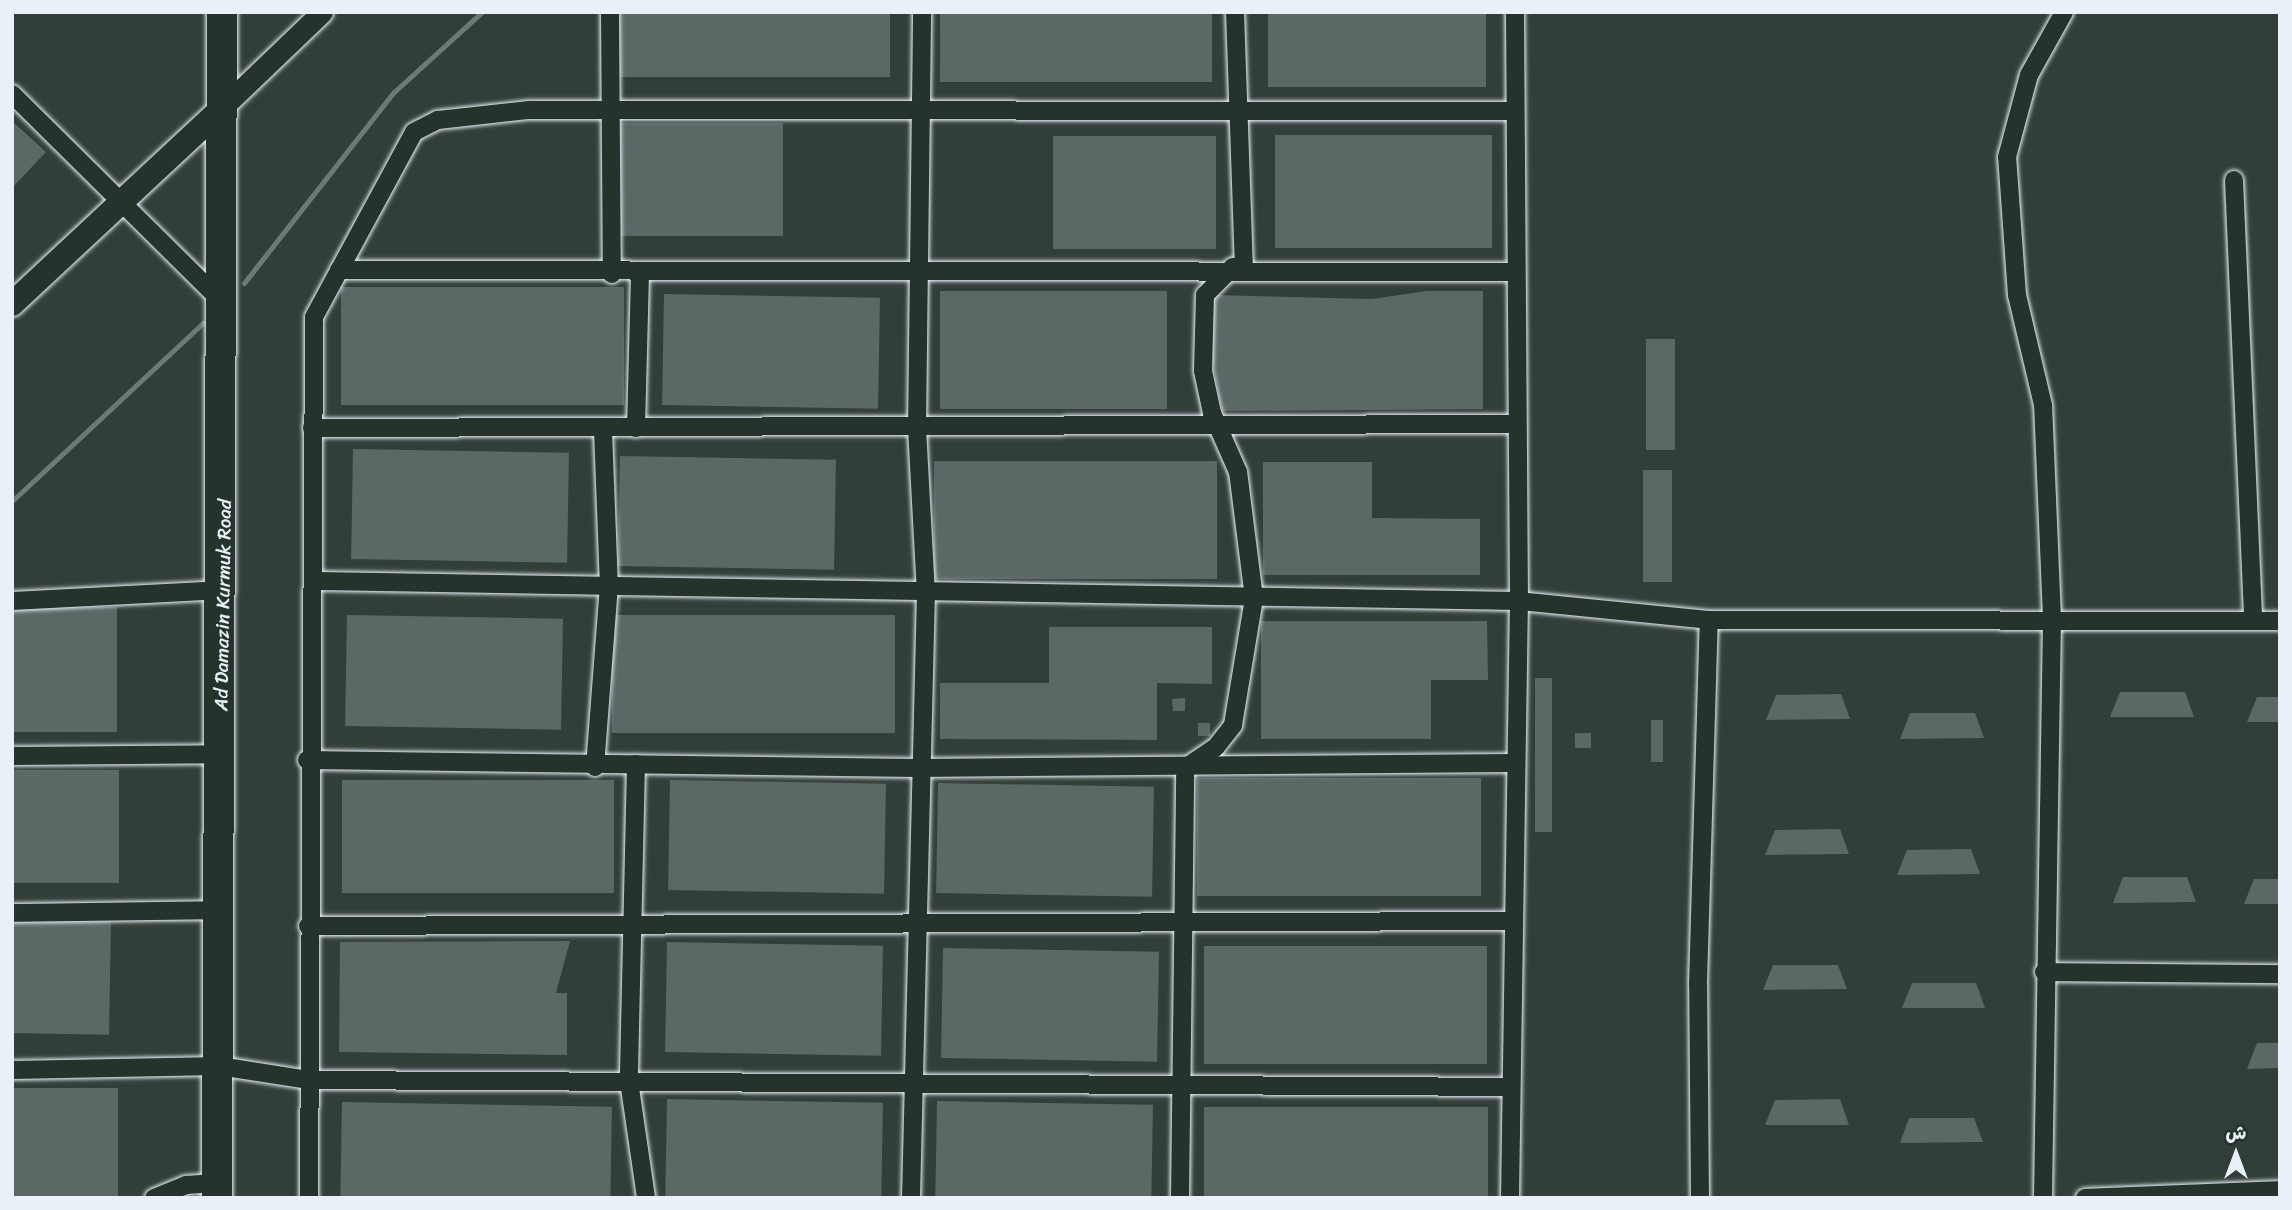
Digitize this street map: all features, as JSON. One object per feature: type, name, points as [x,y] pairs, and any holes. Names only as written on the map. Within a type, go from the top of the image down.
[{"type":"highway","name":"Ad Damazin Kurmuk Road","points":[[217,1190],[224,590],[222,12]]},
{"type":"main road","points":[[12,304],[115,203],[223,107]]},
{"type":"street","points":[[223,107],[322,12]]},
{"type":"street","points":[[610,12],[608,109],[612,274]]},
{"type":"street","points":[[911,1198],[914,1084],[913,923],[917,768],[926,594],[917,429],[922,12]]},
{"type":"street","points":[[1235,12],[1238,267]]},
{"type":"street","points":[[1510,1198],[1510,921],[1519,601],[1515,12]]},
{"type":"street","points":[[2043,1198],[2044,972],[2052,618],[2043,405],[2017,295],[2007,157],[2029,75],[2064,12]]},
{"type":"street","points":[[12,94],[115,203],[224,304]]},
{"type":"street","points":[[309,1198],[307,760],[318,581],[312,428],[314,317],[414,132],[482,112],[608,109],[1516,111]]},
{"type":"street","points":[[2234,180],[2253,621]]},
{"type":"street","points":[[339,270],[918,275],[1238,267],[1516,272]]},
{"type":"street","points":[[1185,768],[1216,747],[1233,725],[1254,597],[1244,498],[1220,425],[1205,391],[1202,312],[1212,282],[1238,267]]},
{"type":"street","points":[[636,428],[640,274]]},
{"type":"street","points":[[312,428],[917,429],[1516,424]]},
{"type":"street","points":[[595,767],[609,587],[603,430]]},
{"type":"street","points":[[318,581],[926,594],[1519,601],[1709,620],[2052,618],[2280,621]]},
{"type":"street","points":[[12,601],[224,590]]},
{"type":"street","points":[[1700,1198],[1698,984],[1709,620]]},
{"type":"street","points":[[12,756],[221,754]]},
{"type":"street","points":[[307,760],[595,767],[636,764],[917,768],[1185,768],[1513,763]]},
{"type":"street","points":[[636,764],[629,1081],[646,1198]]},
{"type":"street","points":[[1181,1198],[1181,921],[1185,768]]},
{"type":"street","points":[[12,913],[220,910]]},
{"type":"street","points":[[308,926],[1510,921]]},
{"type":"street","points":[[2044,972],[2280,974]]},
{"type":"street","points":[[12,1070],[219,1066],[308,1080],[1511,1087]]},
{"type":"street","points":[[154,1198],[186,1185],[217,1190]]},
{"type":"street","points":[[2085,1198],[2280,1190]]},
{"type":"building","points":[[619,12],[890,12],[890,77],[619,77]]},
{"type":"building","points":[[940,12],[1212,12],[1212,82],[940,82]]},
{"type":"building","points":[[1268,12],[1486,12],[1486,87],[1268,87]]},
{"type":"building","points":[[12,121],[46,152],[12,188]]},
{"type":"building","points":[[620,123],[783,123],[783,236],[620,236]]},
{"type":"building","points":[[1275,135],[1492,135],[1492,248],[1275,248]]},
{"type":"building","points":[[1053,136],[1216,136],[1216,249],[1053,249]]},
{"type":"building","points":[[341,287],[624,287],[624,405],[341,405]]},
{"type":"building","points":[[940,291],[1167,291],[1167,409],[940,409]]},
{"type":"building","points":[[1426,291],[1483,291],[1483,409],[1222,411],[1211,352],[1213,295],[1372,299]]},
{"type":"building","points":[[664,294],[880,298],[878,409],[662,405]]},
{"type":"building","points":[[1646,339],[1675,339],[1675,450],[1646,450]]},
{"type":"building","points":[[353,449],[569,453],[567,563],[351,559]]},
{"type":"building","points":[[620,456],[836,460],[834,570],[618,566]]},
{"type":"building","points":[[934,461],[1217,461],[1217,579],[934,579]]},
{"type":"building","points":[[1263,462],[1372,462],[1372,518],[1480,519],[1480,575],[1263,575]]},
{"type":"building","points":[[1643,470],[1672,470],[1672,582],[1643,582]]},
{"type":"building","points":[[12,607],[117,607],[117,732],[12,732]]},
{"type":"building","points":[[347,615],[563,619],[561,730],[345,726]]},
{"type":"building","points":[[612,615],[895,615],[895,733],[612,733]]},
{"type":"building","points":[[1261,621],[1487,621],[1488,680],[1431,680],[1431,739],[1261,739]]},
{"type":"building","points":[[1049,627],[1212,627],[1212,684],[1157,683],[1157,740],[940,739],[940,683],[1049,683]]},
{"type":"building","points":[[1535,678],[1552,678],[1552,832],[1535,832]]},
{"type":"building","points":[[2120,692],[2185,692],[2194,717],[2110,717]]},
{"type":"building","points":[[1841,694],[1850,719],[1766,720],[1776,695]]},
{"type":"building","points":[[2257,697],[2280,697],[2280,722],[2247,722]]},
{"type":"building","points":[[1185,698],[1185,711],[1173,711],[1172,699]]},
{"type":"building","points":[[1910,713],[1975,713],[1984,738],[1900,739]]},
{"type":"building","points":[[1651,720],[1663,720],[1663,762],[1651,762]]},
{"type":"building","points":[[1198,723],[1210,723],[1210,736],[1198,736]]},
{"type":"building","points":[[1575,733],[1591,733],[1591,748],[1575,748]]},
{"type":"building","points":[[12,770],[119,770],[119,883],[12,883]]},
{"type":"building","points":[[1197,778],[1481,778],[1481,896],[1197,896]]},
{"type":"building","points":[[342,780],[614,780],[614,893],[342,893]]},
{"type":"building","points":[[670,780],[886,784],[884,894],[668,890]]},
{"type":"building","points":[[938,783],[1154,787],[1152,897],[936,893]]},
{"type":"building","points":[[1840,829],[1849,854],[1765,855],[1775,830]]},
{"type":"building","points":[[1971,849],[1980,874],[1897,875],[1907,850]]},
{"type":"building","points":[[2123,877],[2187,877],[2196,902],[2113,903]]},
{"type":"building","points":[[2254,879],[2280,879],[2280,904],[2244,904]]},
{"type":"building","points":[[12,920],[111,922],[109,1035],[12,1033]]},
{"type":"building","points":[[570,941],[556,993],[567,993],[567,1055],[339,1052],[340,942]]},
{"type":"building","points":[[667,942],[883,946],[881,1056],[665,1052]]},
{"type":"building","points":[[1204,946],[1487,946],[1487,1064],[1204,1064]]},
{"type":"building","points":[[943,948],[1159,952],[1157,1062],[941,1058]]},
{"type":"building","points":[[1773,965],[1838,965],[1847,989],[1763,990]]},
{"type":"building","points":[[1912,983],[1976,983],[1985,1008],[1902,1008]]},
{"type":"building","points":[[2257,1043],[2280,1043],[2280,1068],[2247,1069]]},
{"type":"building","points":[[12,1088],[118,1088],[118,1198],[12,1198]]},
{"type":"building","points":[[667,1099],[883,1103],[881,1198],[665,1198]]},
{"type":"building","points":[[1840,1099],[1849,1125],[1765,1125],[1775,1100]]},
{"type":"building","points":[[937,1101],[1153,1105],[1151,1198],[935,1198]]},
{"type":"building","points":[[342,1102],[612,1107],[610,1198],[340,1198]]},
{"type":"building","points":[[1204,1107],[1488,1107],[1488,1198],[1204,1198]]},
{"type":"building","points":[[1909,1118],[1974,1118],[1983,1142],[1900,1143]]},
{"type":"waterway","points":[[244,283],[394,92],[482,12]]},
{"type":"waterway","points":[[12,501],[203,323]]}]
